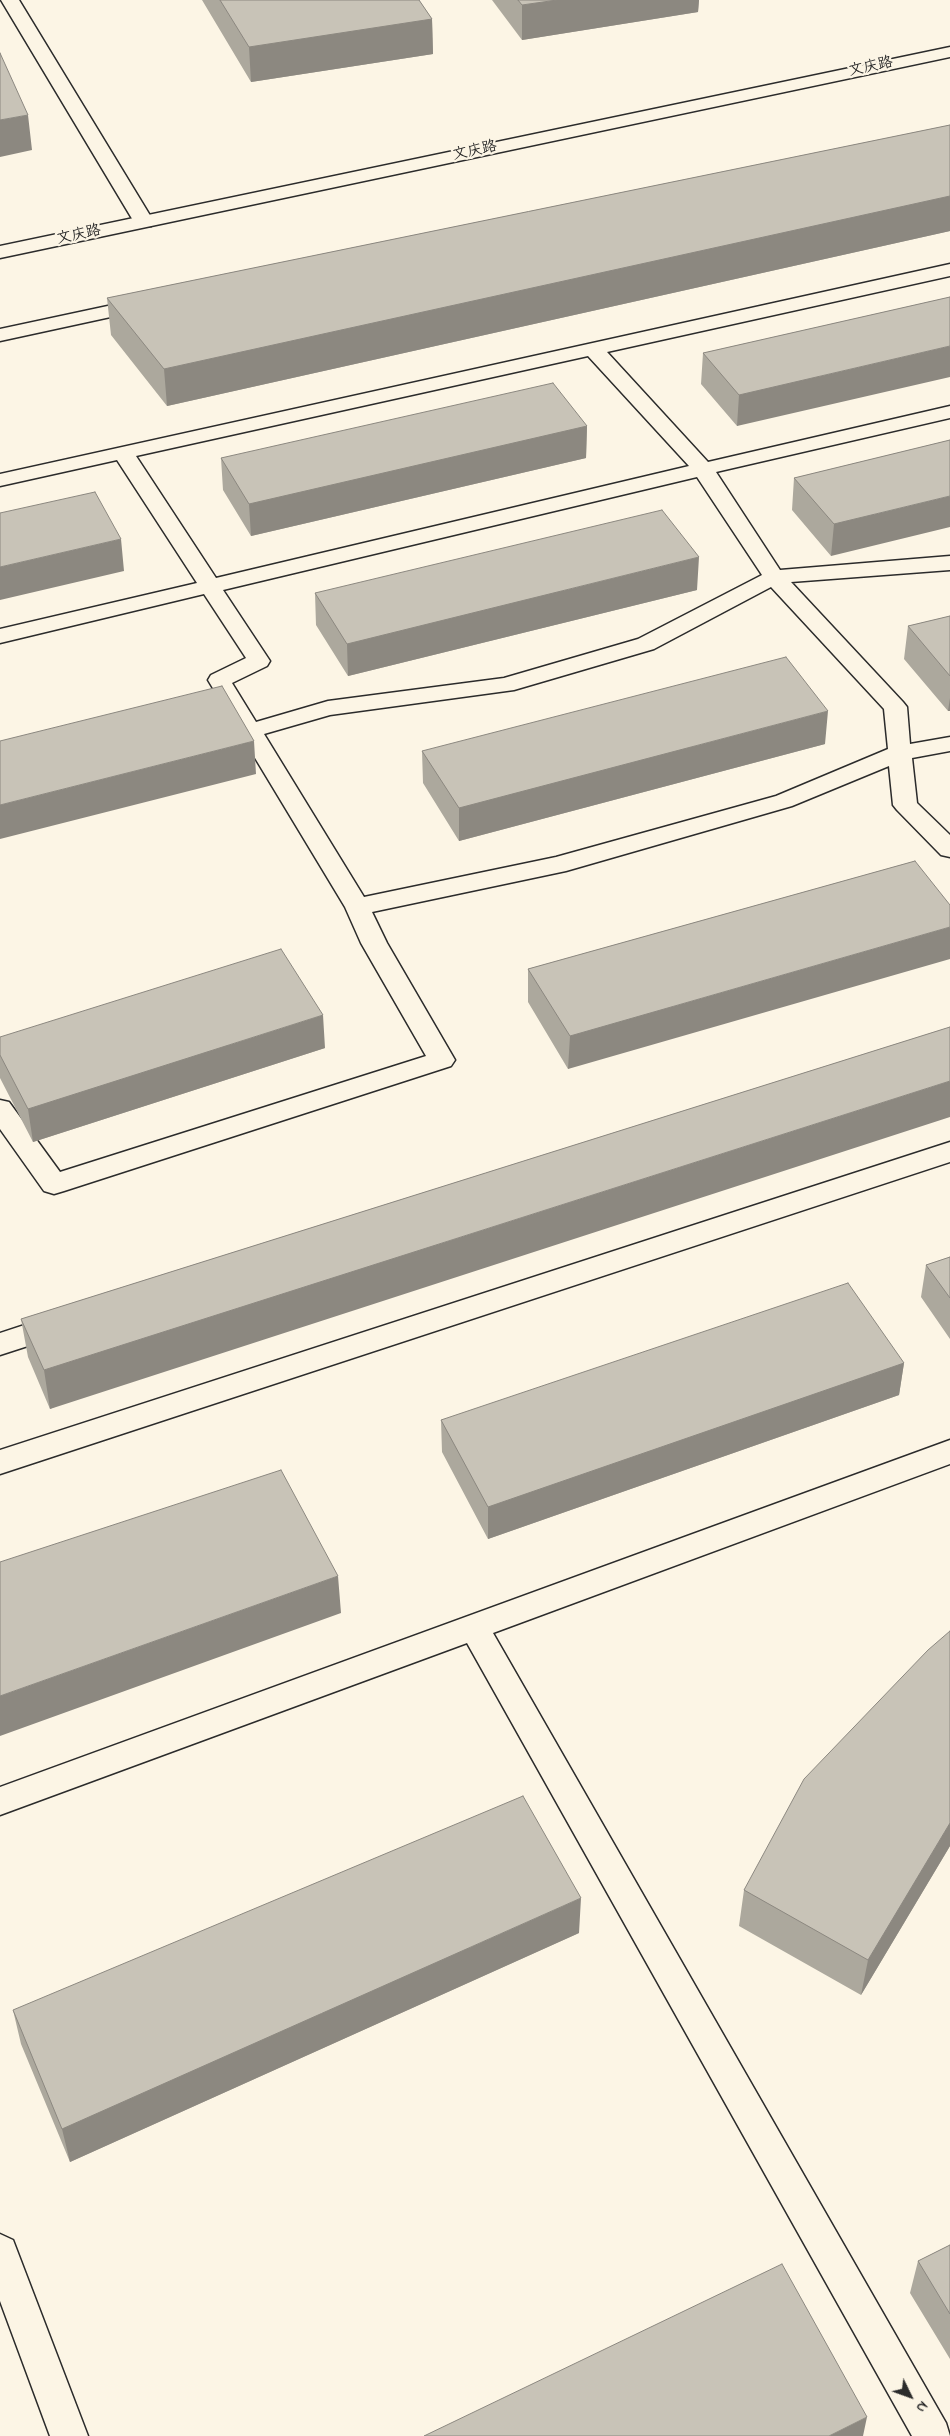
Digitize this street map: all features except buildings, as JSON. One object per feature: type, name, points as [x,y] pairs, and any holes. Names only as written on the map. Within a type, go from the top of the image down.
[{"type":"street","points":[[10,0],[144,222]]},
{"type":"street","name":"文庆路","points":[[0,252],[950,52]]},
{"type":"street","points":[[0,480],[950,270]]},
{"type":"street","points":[[0,335],[165,300]]},
{"type":"street","points":[[593,349],[703,469],[774,577],[895,707],[905,805],[950,849]]},
{"type":"street","points":[[0,636],[950,412]]},
{"type":"street","points":[[0,1109],[54,1184],[442,1060],[374,943],[357,908],[219,680],[259,661],[123,453]]},
{"type":"street","points":[[250,731],[328,708],[506,685],[646,644],[774,577],[950,563]]},
{"type":"street","points":[[357,908],[557,865],[784,801],[900,753],[950,744]]},
{"type":"street","points":[[0,1462],[950,1152]]},
{"type":"street","points":[[0,1344],[86,1316]]},
{"type":"street","points":[[0,1801],[950,1452]]},
{"type":"street","points":[[474,1627],[933,2436]]},
{"type":"street","points":[[0,2252],[68,2436]]}]
